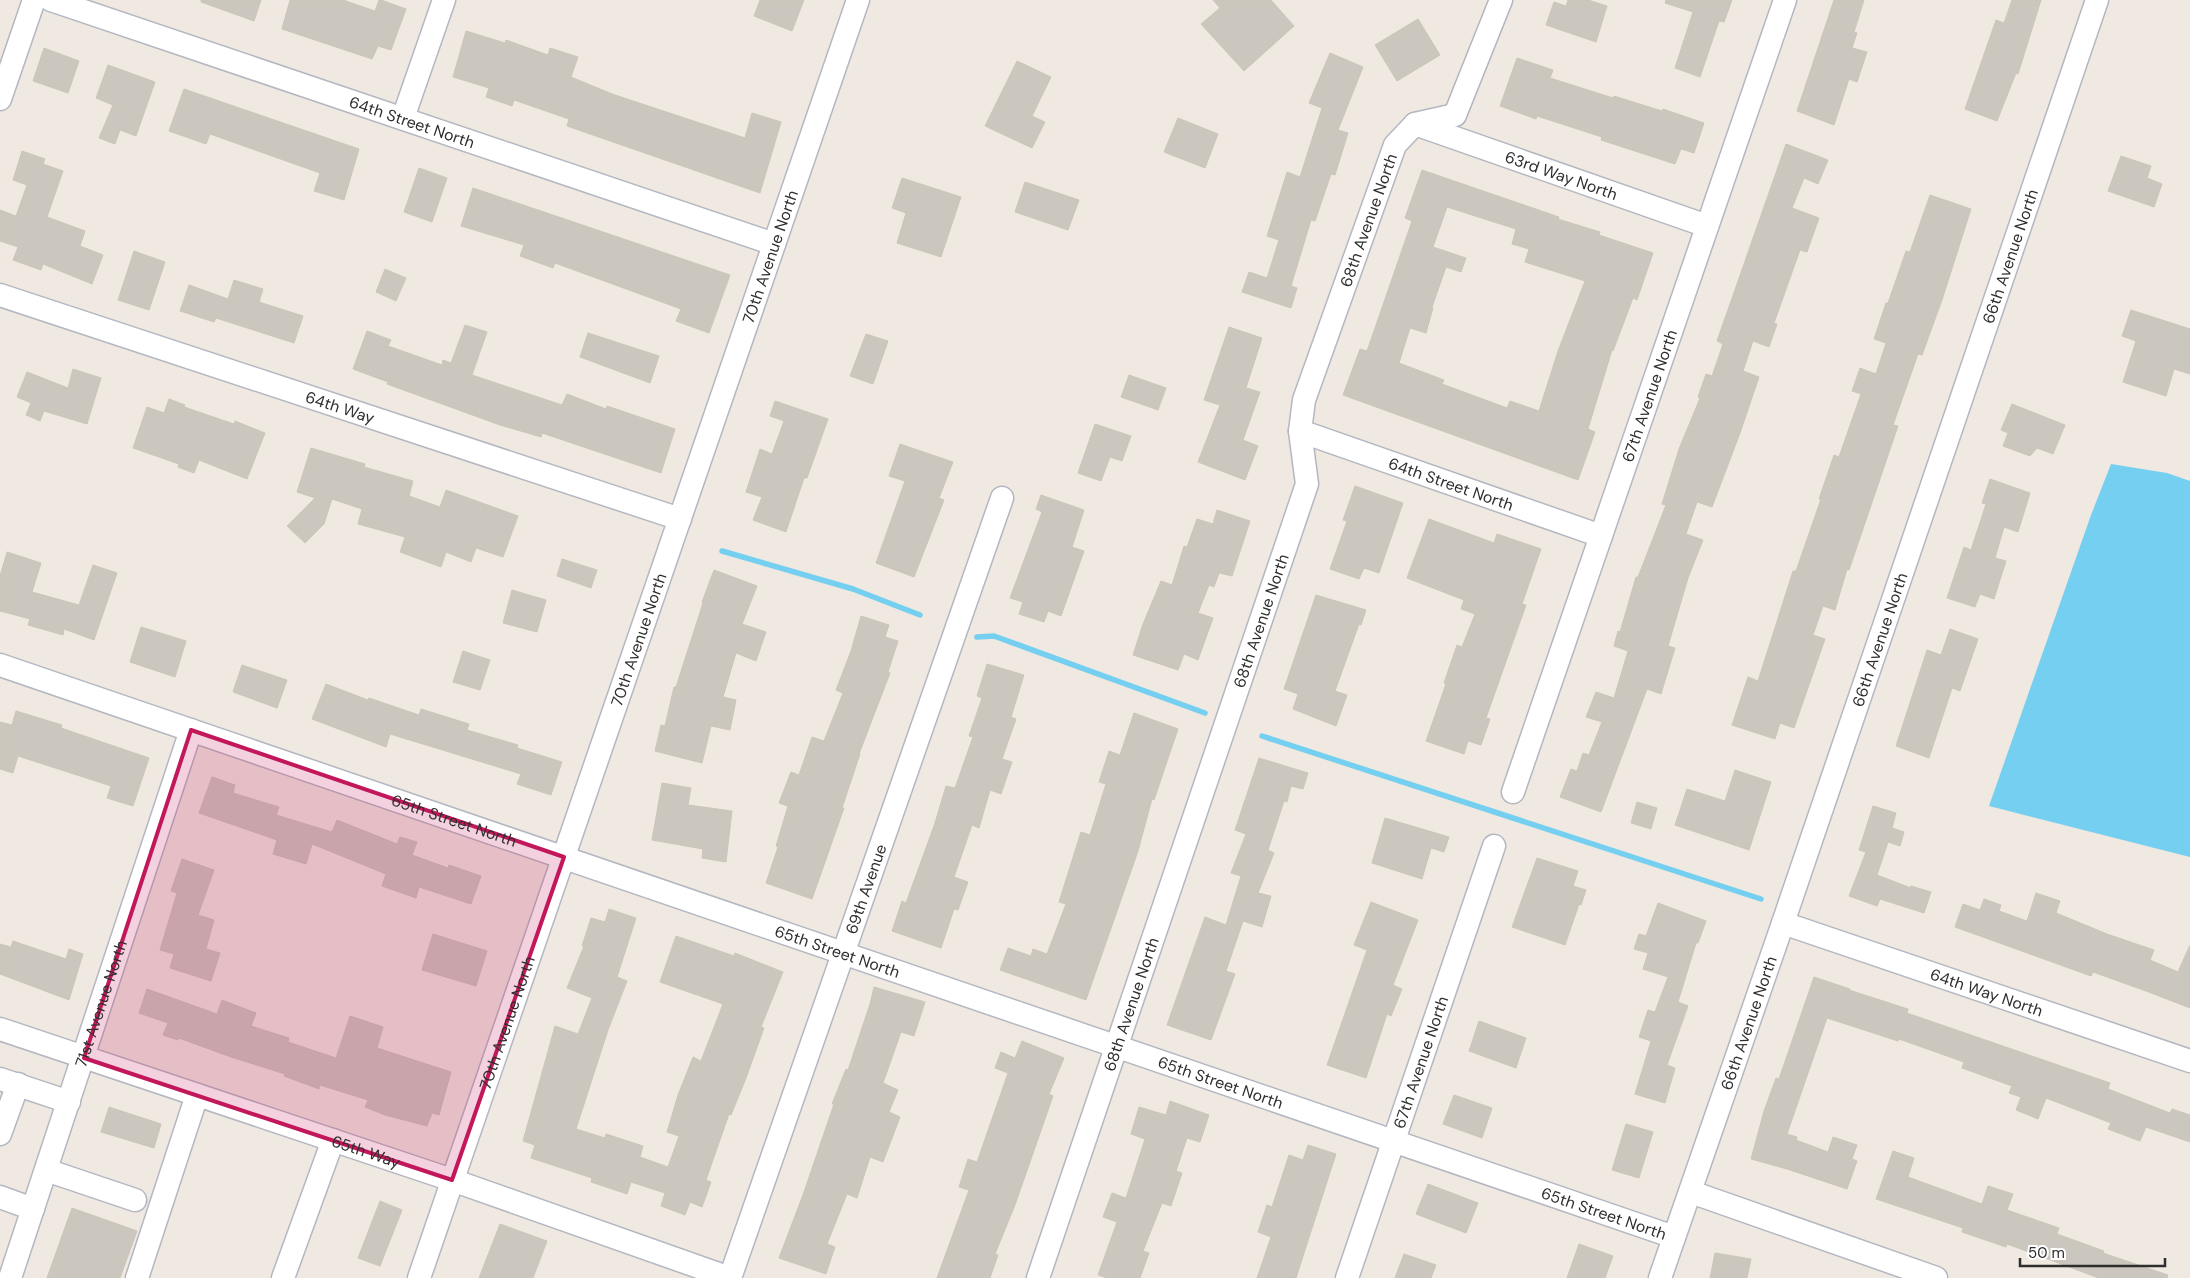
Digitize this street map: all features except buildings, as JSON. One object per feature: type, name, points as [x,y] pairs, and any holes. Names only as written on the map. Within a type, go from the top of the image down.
[{"type":"street","points":[[0,99],[34,0]]},
{"type":"street","name":"64th Street North","points":[[51,0],[774,244]]},
{"type":"street","points":[[404,118],[444,0]]},
{"type":"street","name":"70th Avenue North","points":[[419,1278],[858,0]]},
{"type":"street","points":[[1415,124],[1455,114],[1501,0]]},
{"type":"street","name":"67th Avenue North","points":[[1513,792],[1785,0]]},
{"type":"street","name":"66th Avenue North","points":[[1660,1278],[1783,923],[2097,0]]},
{"type":"street","name":"63rd Way North","points":[[1415,124],[1707,226]]},
{"type":"street","name":"68th Avenue North","points":[[1038,1278],[1118,1047],[1307,484],[1300,431],[1304,400],[1395,144],[1415,124]]},
{"type":"street","name":"64th Way","points":[[0,295],[680,519]]},
{"type":"street","name":"64th Street North","points":[[1300,431],[1601,536]]},
{"type":"street","name":"69th Avenue","points":[[730,1278],[842,952],[1002,498]]},
{"type":"street","name":"65th Street North","points":[[0,664],[1674,1237]]},
{"type":"street","name":"71st Avenue North","points":[[10,1278],[191,730]]},
{"type":"street","name":"67th Avenue North","points":[[1348,1278],[1494,846]]},
{"type":"street","name":"64th Way North","points":[[1783,923],[2190,1061]]},
{"type":"street","name":"65th Way","points":[[0,1029],[452,1180],[730,1278]]},
{"type":"street","points":[[0,1134],[9,1082],[69,1102]]},
{"type":"street","points":[[137,1278],[197,1095]]},
{"type":"street","points":[[283,1278],[333,1140]]},
{"type":"street","points":[[46,1170],[135,1200]]},
{"type":"street","points":[[1691,1192],[1936,1278]]},
{"type":"street","points":[[0,1198],[33,1209]]},
{"type":"highlighted area","points":[[191,730],[564,857],[452,1180],[84,1058]]},
{"type":"water","points":[[2111,464],[2167,473],[2190,481],[2190,857],[1989,806],[2091,515]]},
{"type":"waterway","points":[[722,551],[853,589],[920,615]]},
{"type":"waterway","points":[[977,637],[994,636],[1205,713]]},
{"type":"waterway","points":[[1262,736],[1761,899]]}]
